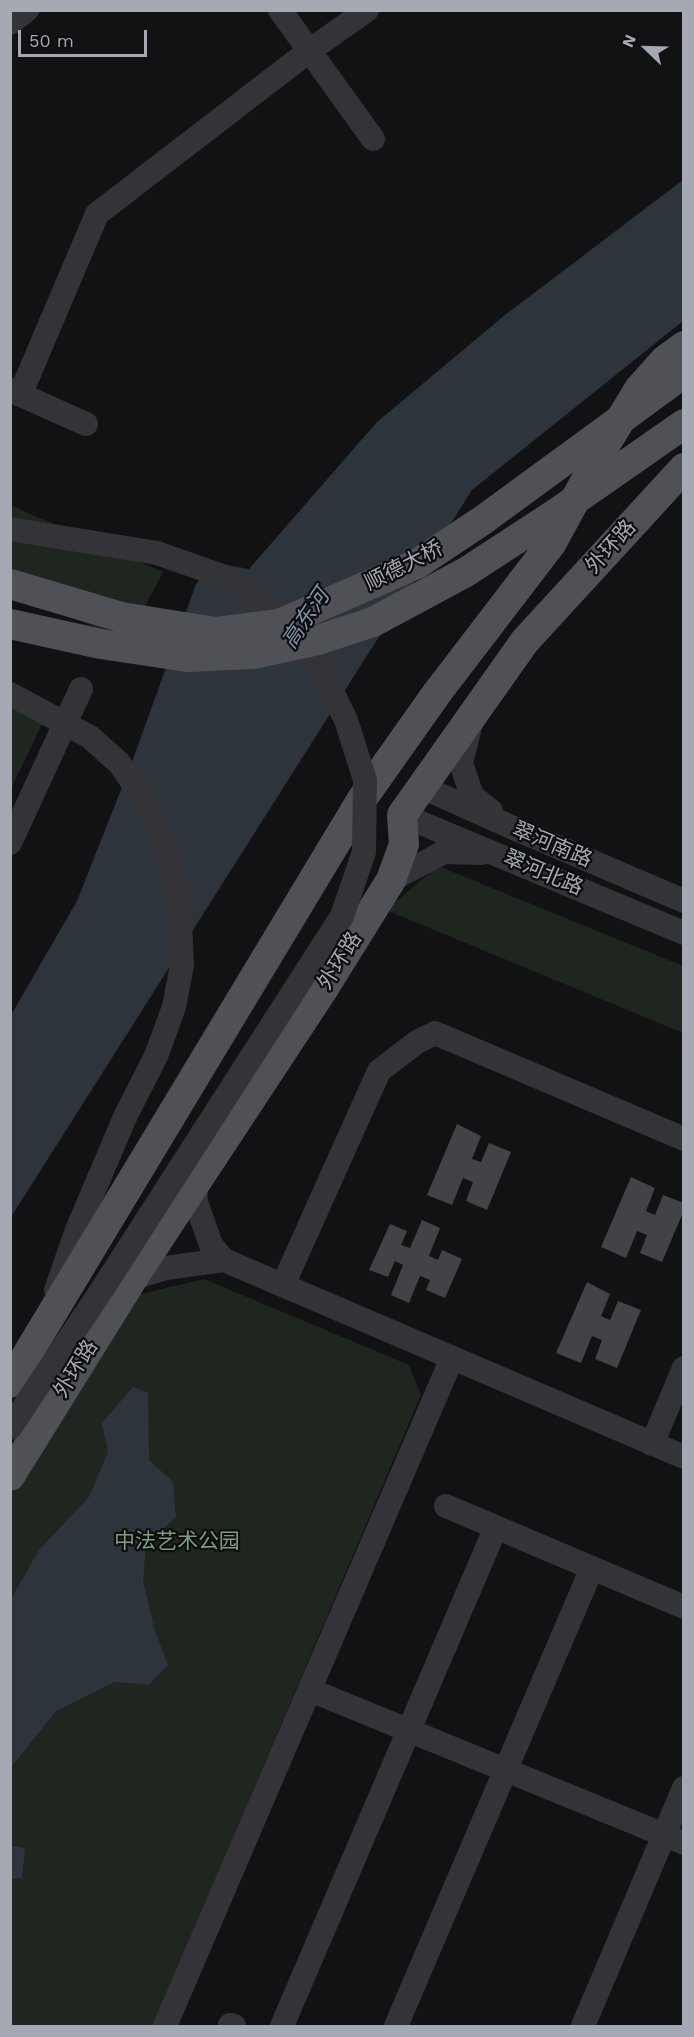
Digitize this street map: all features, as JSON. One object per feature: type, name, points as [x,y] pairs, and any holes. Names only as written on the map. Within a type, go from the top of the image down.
[{"type":"main road","points":[[10,1383],[362,799],[437,693],[550,544],[639,389],[665,360],[684,346]]},
{"type":"main road","name":"顺德大桥","points":[[10,584],[121,617],[216,632],[279,624],[417,564],[483,520],[684,373]]},
{"type":"main road","points":[[10,624],[101,644],[187,657],[253,654],[318,640],[373,622],[466,572],[555,514],[684,424]]},
{"type":"main road","name":"外环路","points":[[10,1476],[133,1278],[322,991],[391,880],[404,844],[402,815],[525,641],[684,468]]},
{"type":"main road","points":[[383,769],[422,787]]},
{"type":"main road","points":[[362,799],[402,815]]},
{"type":"street","points":[[10,23],[27,10]]},
{"type":"street","points":[[280,10],[374,140]]},
{"type":"street","points":[[86,424],[15,393],[97,214],[309,51],[367,10]]},
{"type":"street","points":[[10,529],[158,553],[231,579],[276,613],[313,653],[346,720],[365,780],[364,852],[342,916],[105,1285],[10,1428]]},
{"type":"street","points":[[10,843],[81,689]]},
{"type":"street","points":[[10,694],[90,737],[118,763],[142,796],[164,843],[179,900],[182,965],[174,1007],[156,1056],[125,1117],[77,1230],[41,1332]]},
{"type":"street","points":[[472,716],[461,763],[468,785],[472,796],[509,826]]},
{"type":"street","name":"翠河南路","points":[[422,787],[684,901]]},
{"type":"street","name":"翠河北路","points":[[402,815],[684,933]]},
{"type":"street","points":[[391,880],[444,852],[495,853]]},
{"type":"street","points":[[283,1286],[379,1071],[417,1042],[435,1033],[684,1139]]},
{"type":"street","points":[[195,1184],[196,1202],[207,1235],[211,1245],[224,1260],[684,1457]]},
{"type":"street","points":[[133,1278],[166,1268],[224,1260]]},
{"type":"street","points":[[165,2026],[452,1358]]},
{"type":"street","points":[[652,1444],[684,1368]]},
{"type":"street","points":[[446,1506],[684,1607]]},
{"type":"street","points":[[282,2026],[496,1527]]},
{"type":"street","points":[[396,2026],[592,1568]]},
{"type":"street","points":[[310,1689],[674,1839]]},
{"type":"street","points":[[583,2026],[674,1839],[684,1788]]},
{"type":"green space","points":[[10,505],[163,572],[125,644],[11,584]]},
{"type":"green space","points":[[11,690],[50,707],[11,789]]},
{"type":"green space","points":[[438,866],[683,966],[683,1033],[386,910]]},
{"type":"green space","name":"中法艺术公园","points":[[204,1279],[409,1365],[421,1395],[153,2026],[11,2026],[10,1495],[132,1296]]},
{"type":"water","name":"高东河","points":[[683,180],[683,321],[472,490],[11,1217],[11,1015],[77,901],[132,762],[196,584],[215,563],[249,569],[377,422],[505,315]]},
{"type":"water","points":[[133,1387],[148,1393],[149,1460],[173,1482],[176,1517],[146,1545],[143,1581],[155,1631],[168,1665],[148,1685],[114,1682],[56,1711],[12,1766],[11,1772],[11,1599],[39,1550],[89,1497],[108,1452],[102,1423]]},
{"type":"water","points":[[11,1846],[25,1848],[22,1878],[11,1879]]},
{"type":"building","points":[[457,1124],[481,1136],[472,1159],[481,1162],[489,1143],[511,1152],[487,1210],[466,1201],[473,1182],[463,1178],[452,1205],[427,1195]]},
{"type":"building","points":[[631,1177],[655,1188],[646,1211],[655,1215],[663,1195],[684,1203],[684,1210],[662,1262],[640,1253],[647,1235],[637,1231],[626,1258],[601,1247]]},
{"type":"building","points":[[422,1220],[440,1228],[429,1256],[438,1260],[442,1250],[462,1259],[445,1298],[426,1290],[430,1280],[420,1276],[409,1303],[391,1295],[403,1265],[395,1261],[388,1277],[369,1270],[390,1224],[407,1231],[401,1245],[410,1248]]},
{"type":"building","points":[[587,1282],[610,1294],[601,1316],[610,1320],[618,1301],[641,1310],[617,1368],[595,1359],[602,1340],[592,1336],[581,1363],[556,1353]]}]
